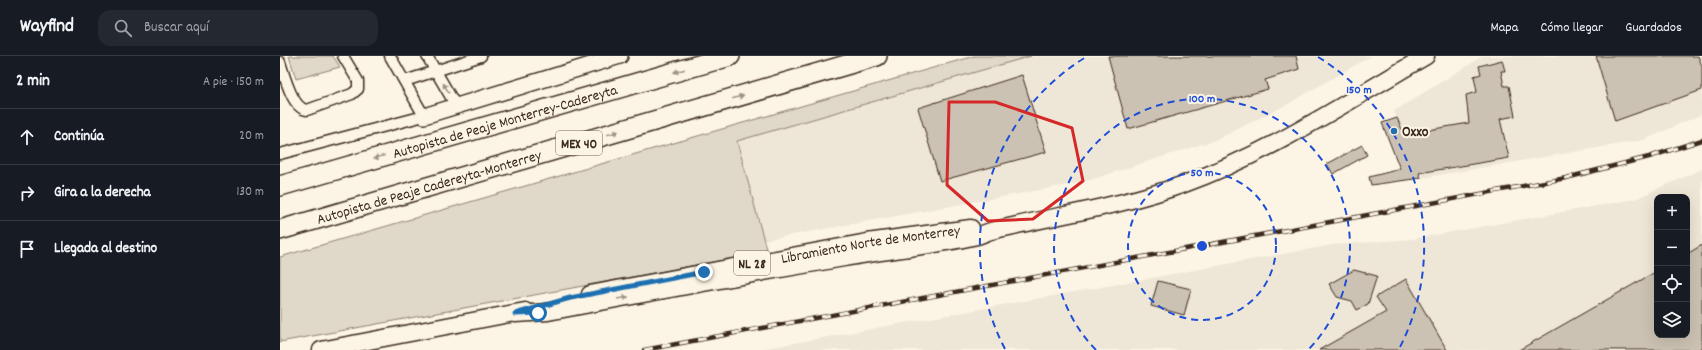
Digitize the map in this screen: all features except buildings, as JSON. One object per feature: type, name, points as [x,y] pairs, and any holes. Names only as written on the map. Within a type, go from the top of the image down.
[{"type":"highway","name":"Autopista de Peaje Monterrey-Cadereyta","points":[[280,186],[730,56]]},
{"type":"highway","name":"Autopista de Peaje Cadereyta-Monterrey","points":[[280,230],[878,56]]},
{"type":"main road","name":"Libramiento Norte de Monterrey","points":[[515,314],[548,312],[810,264],[908,249],[978,236],[992,230],[1058,217],[1153,194],[1184,184],[1246,159],[1288,137],[1426,56]]},
{"type":"main road","name":"Libramiento Norte de Monterrey","points":[[321,350],[515,314],[570,298],[897,237],[974,227],[992,230]]},
{"type":"main road","points":[[704,272],[732,271],[788,263],[810,264],[823,258],[897,237]]},
{"type":"street","points":[[280,62],[294,100],[299,107],[307,110],[352,94],[358,89],[358,81],[343,56]]},
{"type":"street","points":[[390,56],[424,116]]},
{"type":"street","points":[[427,56],[456,106]]},
{"type":"street","points":[[405,82],[481,56]]},
{"type":"street","points":[[280,154],[424,116],[620,56]]},
{"type":"highlighted area","points":[[949,102],[995,102],[1072,128],[1083,181],[1033,219],[988,221],[947,185]]},
{"type":"shaded area","points":[[289,56],[333,56],[340,67],[296,79]]},
{"type":"shaded area","points":[[974,56],[1031,56],[737,141],[767,252],[280,342],[280,257]]},
{"type":"shaded area","points":[[1030,56],[1371,56],[1286,105],[1218,139],[1084,182],[764,240],[737,141]]},
{"type":"shaded area","points":[[1483,56],[1702,56],[1702,114],[1644,140],[1421,178],[1394,111]]},
{"type":"shaded area","points":[[1702,169],[1702,350],[756,350],[1332,245],[1413,239],[1635,199]]},
{"type":"railway","points":[[644,350],[1566,178],[1649,157],[1702,140]]},
{"type":"place","name":"Oxxo","points":[[1394,131]]},
{"type":"route","points":[[538,313],[522,315],[515,314],[570,298],[704,272]]}]
